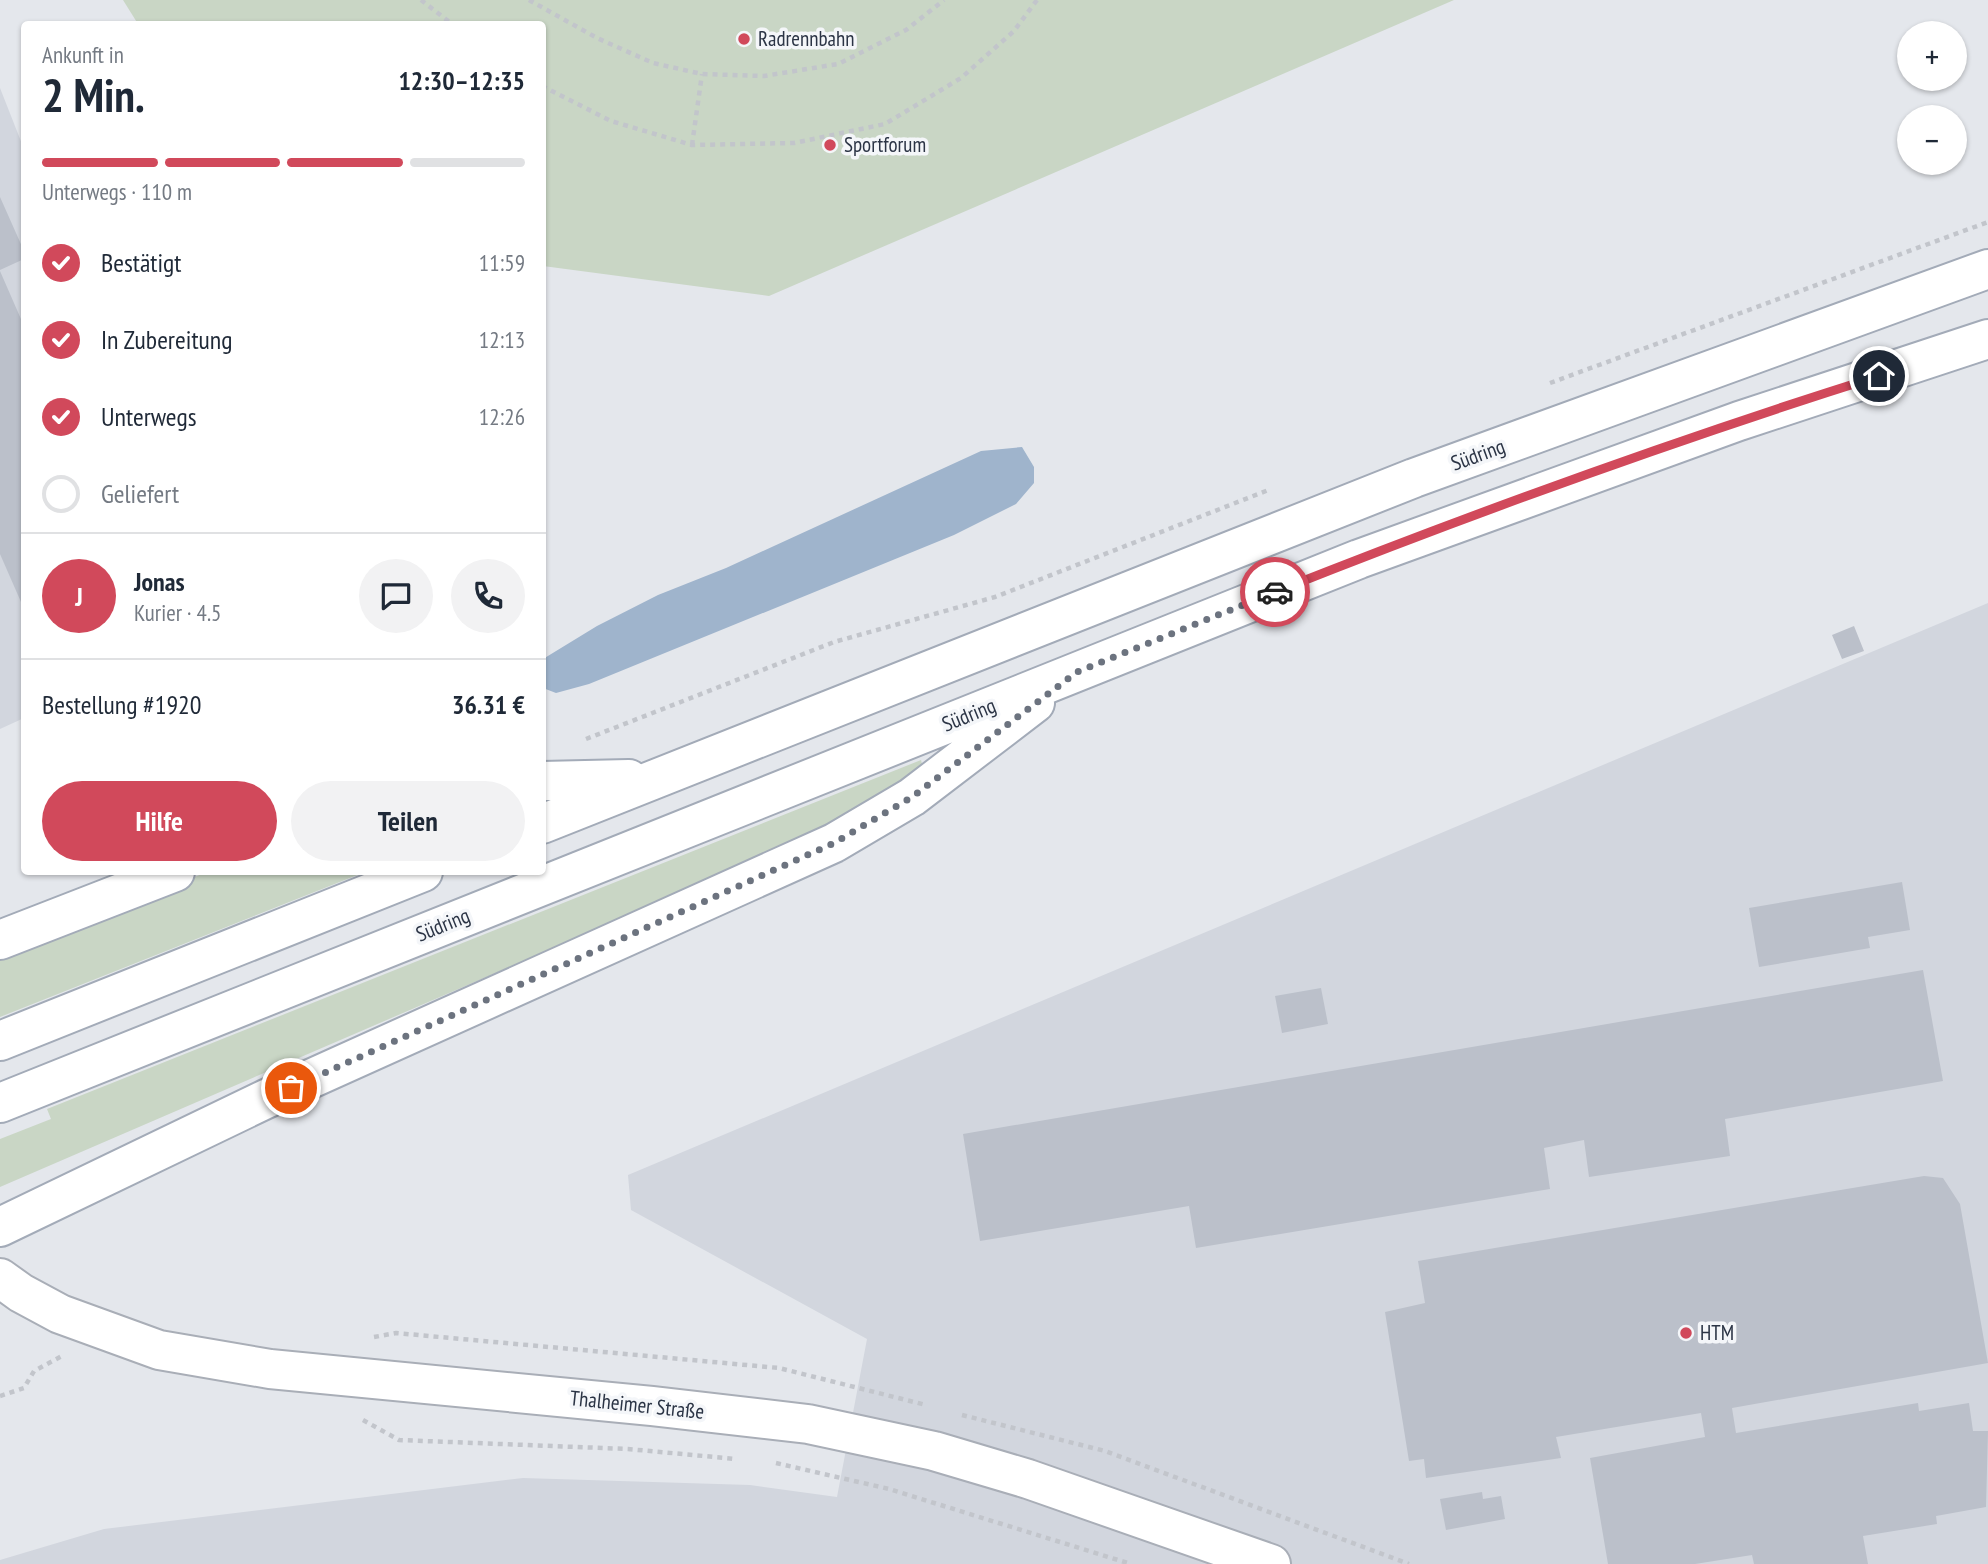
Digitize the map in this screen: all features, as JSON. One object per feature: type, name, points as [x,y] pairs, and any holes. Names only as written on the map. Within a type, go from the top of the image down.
[{"type":"main road","name":"Südring","points":[[546,822],[1414,478],[1988,269]]},
{"type":"main road","name":"Südring","points":[[0,1102],[1359,559],[1739,421],[1988,339]]},
{"type":"main road","points":[[0,1227],[266,1099],[834,843],[912,797],[1077,672]]},
{"type":"main road","points":[[546,781],[656,778]]},
{"type":"main road","points":[[0,940],[167,875]]},
{"type":"main road","points":[[0,1041],[415,875]]},
{"type":"main road","name":"Thalheimer Straße","points":[[0,1278],[60,1314],[159,1350],[270,1369],[808,1424],[934,1451],[1028,1479],[1271,1564]]},
{"type":"path","points":[[421,0],[449,21]]},
{"type":"path","points":[[529,0],[597,38],[653,63],[702,74],[764,76],[838,64],[906,30],[944,0]]},
{"type":"path","points":[[546,88],[611,121],[692,145],[794,144],[885,124],[961,78],[1014,31],[1037,0]]},
{"type":"path","points":[[692,145],[702,74]]},
{"type":"path","points":[[1543,385],[1988,222]]},
{"type":"path","points":[[580,741],[834,642],[995,597],[1273,488]]},
{"type":"path","points":[[0,1396],[24,1388],[34,1371],[109,1331]]},
{"type":"path","points":[[362,1420],[399,1440],[628,1449],[746,1460]]},
{"type":"path","points":[[772,1462],[889,1489],[1131,1564]]},
{"type":"shaded area","points":[[0,88],[21,141],[21,719],[0,729]]},
{"type":"shaded area","points":[[1988,603],[1988,1564],[0,1564],[0,1560],[104,1529],[523,1478],[750,1485],[837,1497],[867,1339],[631,1210],[628,1175]]},
{"type":"green space","name":"Sportforum","points":[[123,0],[1454,0],[769,296],[546,266],[546,21],[136,21]]},
{"type":"green space","points":[[921,760],[924,771],[799,842],[0,1187],[0,1139],[51,1119],[47,1109]]},
{"type":"green space","points":[[200,875],[357,875],[0,1017],[0,955]]},
{"type":"water","points":[[1022,447],[1034,467],[1034,483],[1016,504],[954,535],[589,684],[556,693],[546,689],[546,657],[597,626],[658,595],[726,568],[981,451]]},
{"type":"building","points":[[0,197],[21,244],[21,260],[0,270]]},
{"type":"building","points":[[0,271],[21,319],[21,602],[0,554]]},
{"type":"building","points":[[1854,626],[1864,651],[1842,659],[1832,635]]},
{"type":"building","points":[[1902,882],[1910,930],[1868,937],[1870,948],[1759,967],[1749,908]]},
{"type":"building","points":[[1923,970],[1943,1081],[1725,1119],[1730,1156],[1589,1177],[1584,1140],[1544,1148],[1550,1189],[1196,1248],[1189,1206],[980,1241],[963,1134]]},
{"type":"building","points":[[1321,988],[1328,1024],[1282,1033],[1275,996]]},
{"type":"building","name":"HTM","points":[[1924,1176],[1943,1178],[1960,1204],[1988,1363],[1732,1408],[1736,1433],[1918,1403],[1919,1411],[1969,1403],[1973,1431],[1988,1431],[1986,1507],[1936,1516],[1937,1524],[1863,1536],[1868,1564],[1754,1564],[1752,1555],[1695,1564],[1608,1564],[1590,1458],[1705,1437],[1701,1413],[1556,1437],[1561,1458],[1426,1478],[1424,1459],[1409,1461],[1385,1312],[1425,1303],[1418,1261]]},
{"type":"building","points":[[1482,1492],[1483,1499],[1501,1496],[1505,1519],[1446,1530],[1440,1499]]},
{"type":"way so far","points":[[291,1088],[834,843],[912,797],[1077,672],[1275,592]]},
{"type":"place","name":"Radrennbahn","points":[[744,39]]},
{"type":"place","name":"Sportforum","points":[[830,145]]},
{"type":"place","name":"HTM","points":[[1686,1333]]},
{"type":"route","points":[[1275,592],[1637,457],[1879,376]]}]
